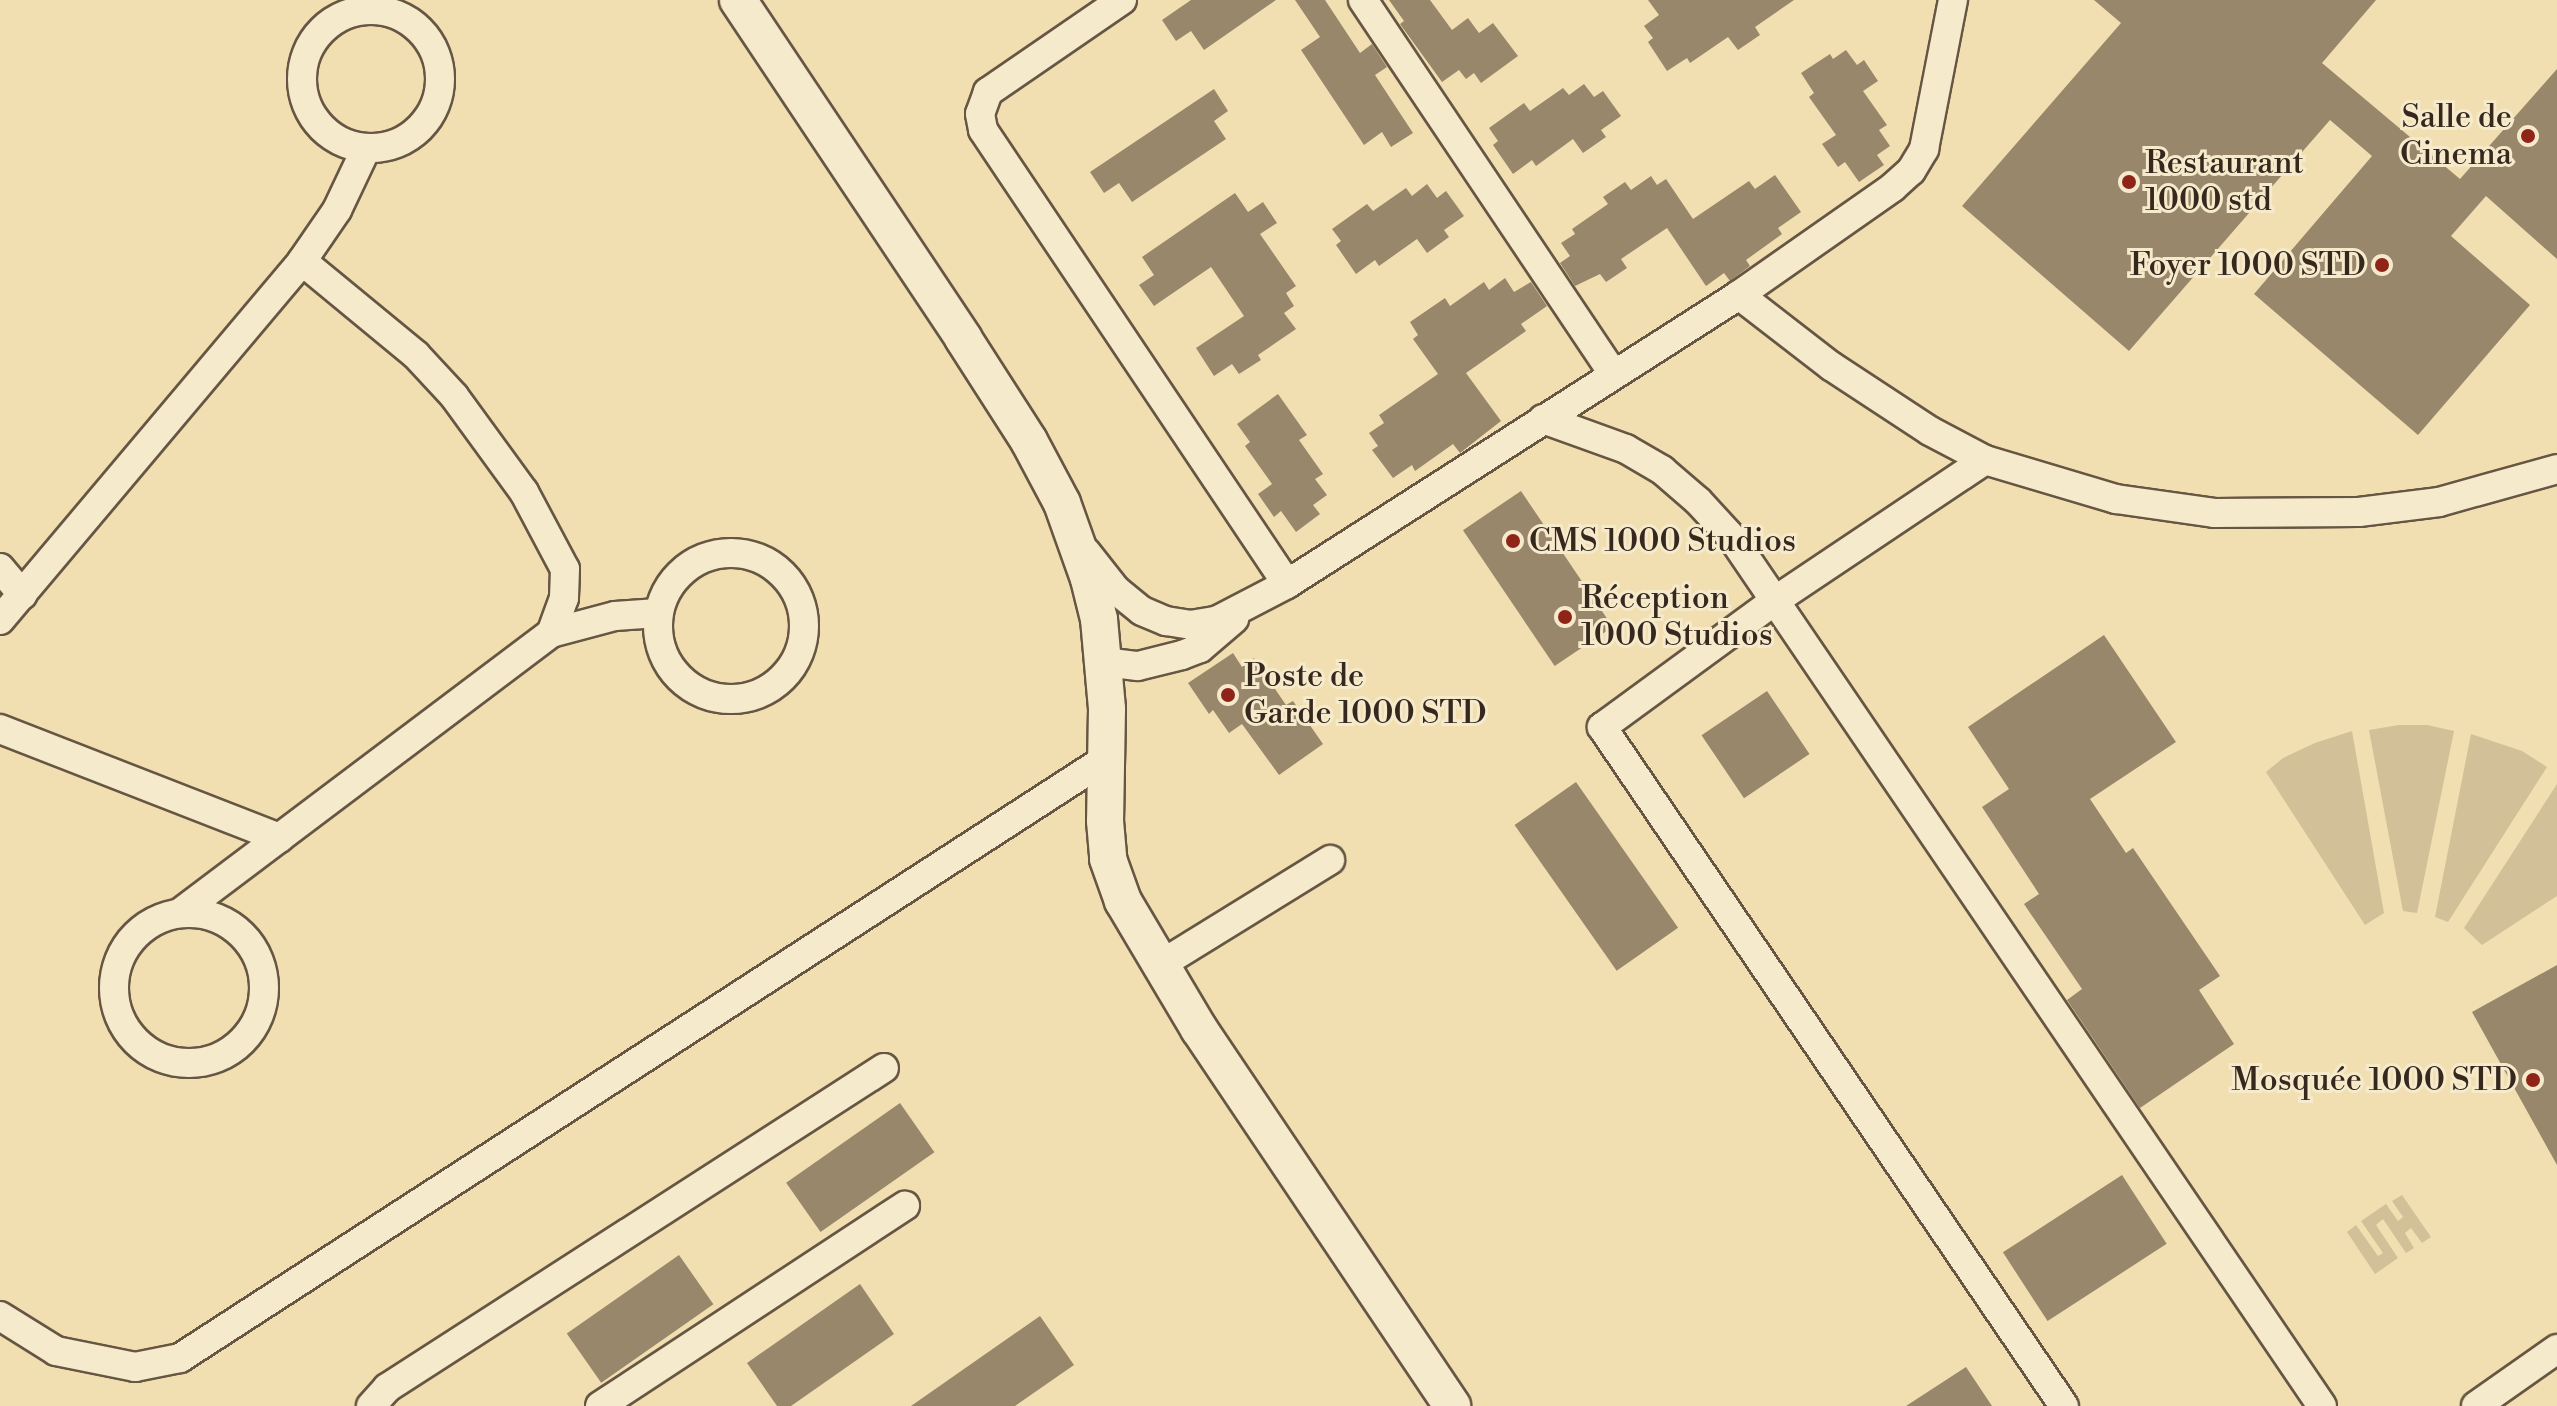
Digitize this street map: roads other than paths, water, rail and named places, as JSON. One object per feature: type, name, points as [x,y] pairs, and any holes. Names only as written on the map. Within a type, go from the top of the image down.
[{"type":"street","points":[[738,0],[1029,441],[1076,538],[1099,619],[1107,709],[1104,760],[1108,859],[1123,901],[1199,1029],[1452,1406]]},
{"type":"street","points":[[1122,0],[988,92],[981,105],[983,130],[1287,584]]},
{"type":"street","points":[[1363,0],[1613,374]]},
{"type":"street","points":[[1076,538],[1116,590],[1142,611],[1166,621],[1190,625],[1216,621],[1243,610],[1287,584],[1739,295],[1911,171],[1924,149],[1953,0]]},
{"type":"street","points":[[372,9],[396,14],[415,25],[430,42],[439,62],[441,84],[436,106],[425,125],[408,139],[388,148],[366,149],[342,143],[323,130],[309,111],[302,88],[303,63],[312,42],[328,24],[349,13],[372,9]]},
{"type":"street","points":[[0,620],[302,261],[337,210],[366,149]]},
{"type":"street","points":[[302,261],[416,355],[454,396],[524,492],[565,569],[564,598],[551,633]]},
{"type":"street","points":[[1739,295],[1843,374],[1930,431],[1985,460],[2116,499],[2159,507],[2263,515],[2401,508],[2482,493],[2557,469]]},
{"type":"street","points":[[1543,419],[1626,449],[1662,470],[1698,501],[1733,539],[2322,1406]]},
{"type":"street","points":[[1985,460],[1773,602],[1602,727],[2064,1406]]},
{"type":"street","points":[[731,552],[743,554],[756,557],[778,570],[795,590],[803,613],[803,640],[796,661],[782,680],[763,693],[741,700],[718,699],[696,692],[677,678],[665,659],[657,636],[658,613],[667,589],[683,569],[705,556],[731,552]]},
{"type":"street","points":[[0,568],[23,595]]},
{"type":"street","points":[[1104,662],[1138,666],[1182,655],[1216,636],[1243,610]]},
{"type":"street","points":[[181,912],[207,914],[231,925],[250,943],[261,966],[264,993],[258,1018],[244,1040],[223,1055],[198,1063],[174,1061],[152,1053],[133,1038],[120,1018],[114,995],[115,972],[123,950],[138,932],[158,919],[181,912],[551,633],[615,616],[658,613]]},
{"type":"street","points":[[0,729],[279,838]]},
{"type":"street","points":[[0,1316],[56,1351],[135,1367],[180,1358],[1104,760]]},
{"type":"street","points":[[1160,965],[1330,860]]},
{"type":"street","points":[[371,1406],[387,1388],[884,1068]]},
{"type":"street","points":[[600,1406],[905,1206]]},
{"type":"street","points":[[2476,1406],[2557,1349]]},
{"type":"place","name":"Salle de Cinema","points":[[2528,136]]},
{"type":"place","name":"Restaurant 1000 std","points":[[2129,182]]},
{"type":"place","name":"Foyer 1000 STD","points":[[2382,265]]},
{"type":"place","name":"CMS 1000 Studios","points":[[1513,541]]},
{"type":"place","name":"Réception 1000 Studios","points":[[1565,617]]},
{"type":"place","name":"Poste de Garde 1000 STD","points":[[1228,695]]},
{"type":"place","name":"Mosquée 1000 STD","points":[[2533,1080]]}]
